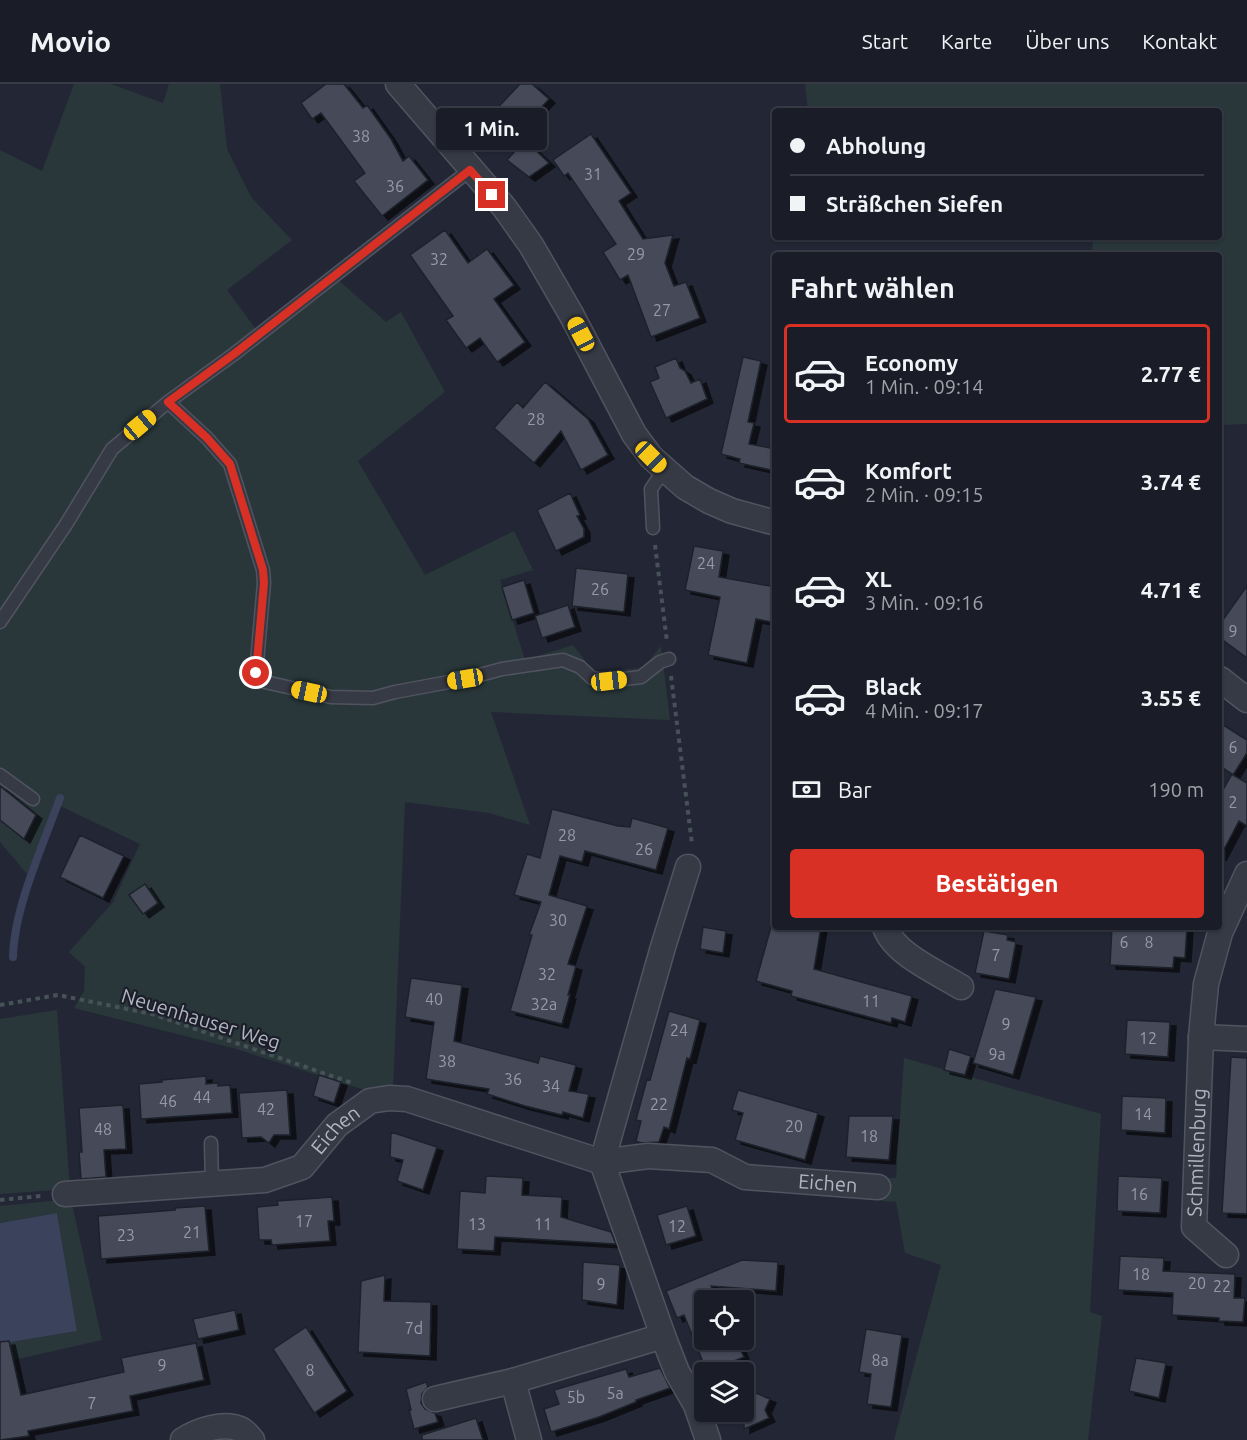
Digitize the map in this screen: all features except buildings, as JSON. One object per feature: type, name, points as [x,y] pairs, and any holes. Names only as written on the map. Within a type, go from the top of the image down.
[{"type":"street","points":[[398,84],[504,207],[531,245],[571,314],[634,434],[651,457],[685,487],[709,501],[732,511],[772,523]]},
{"type":"street","points":[[1222,681],[1247,700]]},
{"type":"street","points":[[688,867],[602,1162],[663,1336],[677,1372],[696,1405],[708,1440]]},
{"type":"street","name":"Schmillenburg","points":[[1222,930],[1247,874]]},
{"type":"street","points":[[886,930],[888,937],[897,948],[961,987]]},
{"type":"street","name":"Schmillenburg","points":[[1222,930],[1206,984],[1201,1036],[1194,1227],[1226,1255]]},
{"type":"street","points":[[1201,1036],[1247,1038]]},
{"type":"street","name":"Eichen","points":[[65,1194],[265,1180],[302,1167],[337,1125],[355,1110],[370,1101],[389,1098],[407,1099],[602,1162],[648,1156],[712,1161],[746,1177],[878,1187]]},
{"type":"street","points":[[435,1399],[513,1381],[663,1336]]},
{"type":"street","points":[[513,1381],[529,1440]]},
{"type":"street","points":[[183,1440],[193,1434],[224,1426],[243,1430],[252,1440]]},
{"type":"lane","points":[[0,622],[65,526],[112,449],[168,402],[234,354],[470,170]]},
{"type":"lane","points":[[168,402],[207,438],[230,464],[263,570],[264,583],[256,673],[261,681],[331,697],[373,698],[502,669],[563,660],[580,667],[592,678],[609,681],[641,676],[660,662],[669,659]]},
{"type":"lane","points":[[653,528],[651,489],[664,470]]},
{"type":"lane","points":[[0,775],[33,799]]},
{"type":"lane","points":[[211,1143],[212,1183]]},
{"type":"path","points":[[653,528],[694,858],[688,867]]},
{"type":"path","name":"Neuenhauser Weg","points":[[0,1005],[58,995],[152,1014],[358,1085],[389,1098]]},
{"type":"path","points":[[0,1200],[65,1194]]},
{"type":"shaded area","points":[[74,84],[111,84],[163,103],[169,84],[220,84],[227,149],[251,197],[292,240],[227,290],[255,328],[329,272],[386,322],[401,312],[445,392],[358,461],[425,575],[514,531],[533,570],[500,580],[525,660],[573,645],[594,672],[643,668],[661,646],[670,720],[491,712],[530,825],[489,813],[405,802],[393,1088],[368,1091],[233,1048],[74,1008],[84,991],[85,967],[69,952],[113,902],[140,844],[54,803],[27,874],[0,842],[0,150],[42,171]]},
{"type":"shaded area","points":[[805,84],[1247,84],[1247,424],[1222,425],[1222,252],[1092,252],[1093,240],[1222,240],[1222,108],[808,108]]},
{"type":"shaded area","points":[[57,1010],[70,1189],[0,1194],[0,1019]]},
{"type":"shaded area","points":[[904,1058],[1101,1114],[1090,1312],[1102,1316],[1088,1440],[894,1440],[941,1265],[905,1253],[896,1202],[883,1201],[885,1178],[896,1178]]},
{"type":"shaded area","points":[[71,1199],[102,1340],[0,1363],[0,1344],[77,1331],[57,1213],[0,1223],[0,1206]]},
{"type":"water","points":[[57,1213],[77,1331],[0,1344],[0,1223]]},
{"type":"waterway","points":[[13,957],[18,918],[60,798]]},
{"type":"route","points":[[256,673],[264,583],[263,570],[230,464],[207,438],[168,402],[234,354],[470,170],[492,195]]}]
